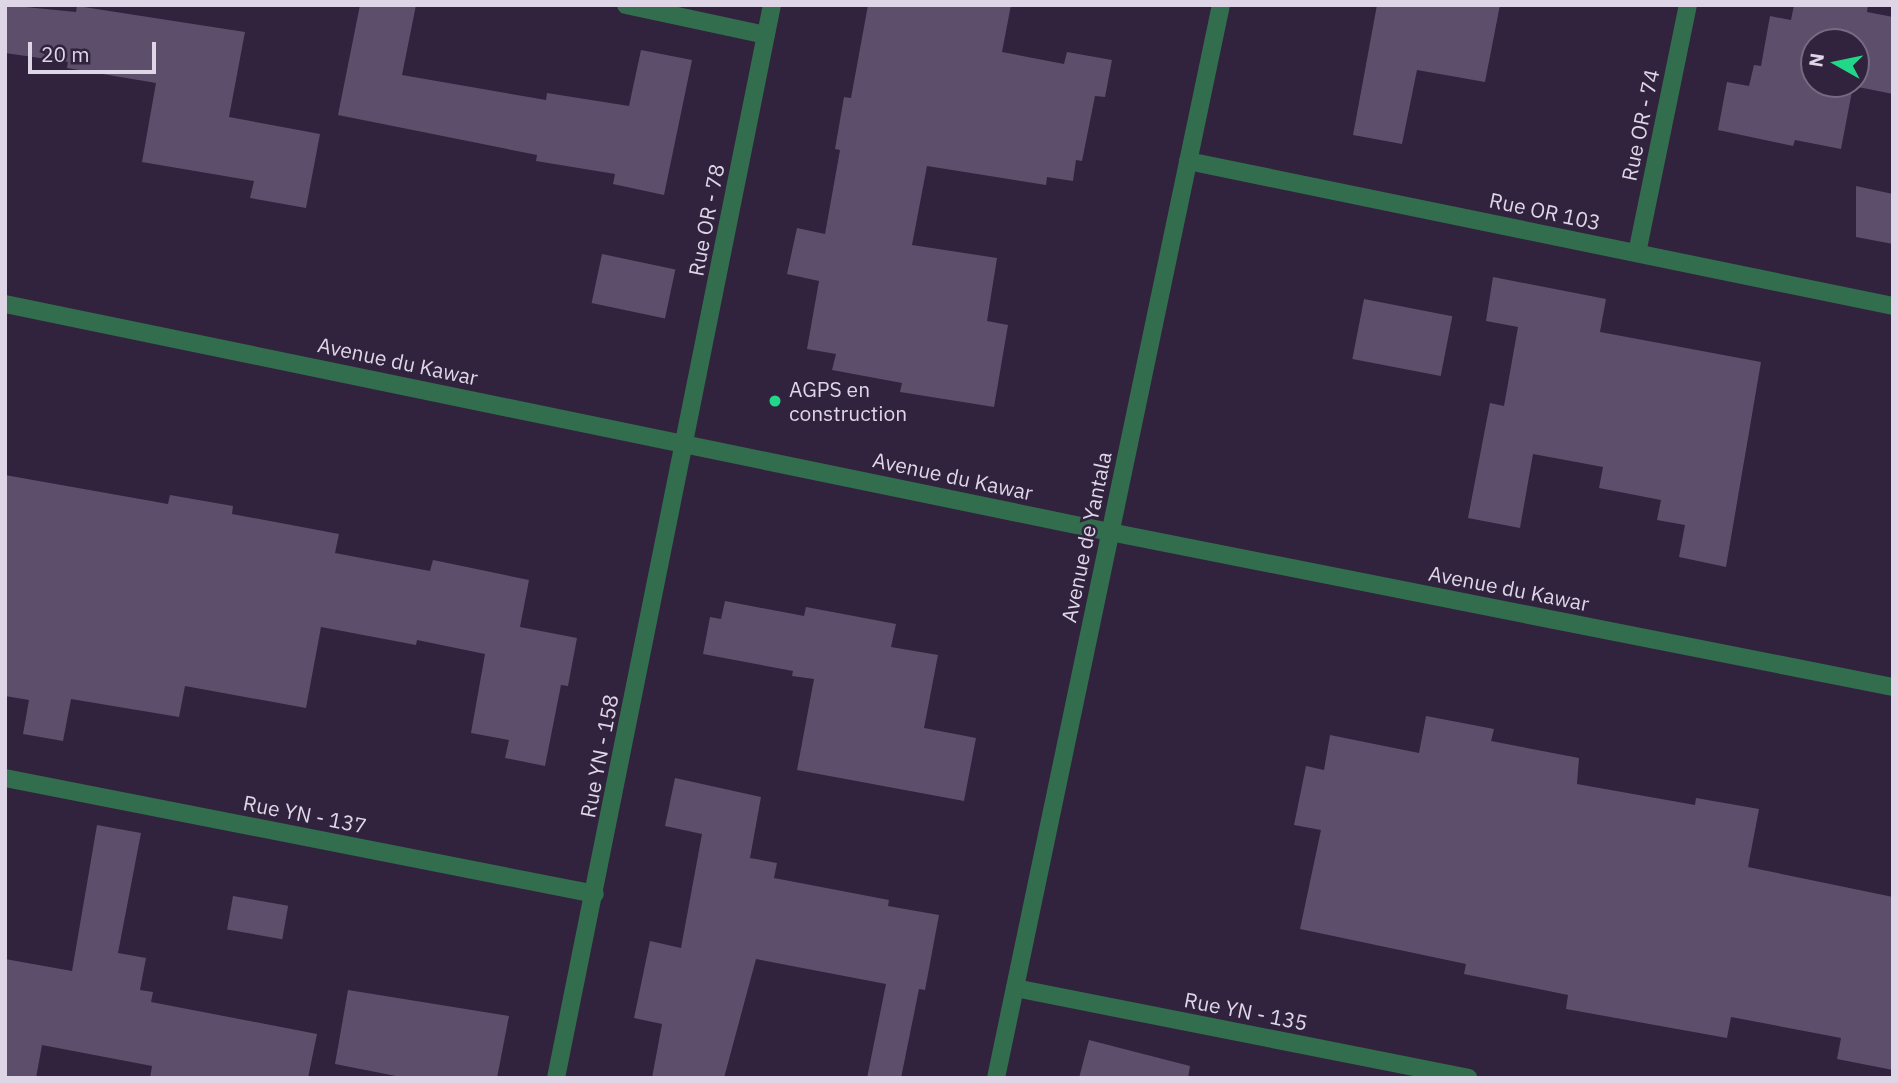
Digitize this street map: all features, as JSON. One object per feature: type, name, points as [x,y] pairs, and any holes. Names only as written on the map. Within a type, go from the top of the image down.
[{"type":"street","points":[[626,5],[766,35]]},
{"type":"street","name":"Rue OR - 78","points":[[685,443],[772,5]]},
{"type":"street","name":"Avenue de Yantala","points":[[996,1078],[1221,5]]},
{"type":"street","name":"Rue OR - 74","points":[[1637,253],[1688,5]]},
{"type":"street","name":"Rue OR 103","points":[[1188,161],[1893,306]]},
{"type":"street","name":"Avenue du Kawar","points":[[5,304],[1110,532],[1893,687]]},
{"type":"street","name":"Rue YN - 158","points":[[556,1078],[685,443]]},
{"type":"street","name":"Rue YN - 137","points":[[5,778],[595,894]]},
{"type":"street","name":"Rue YN - 135","points":[[1015,988],[1397,1071],[1468,1078]]},
{"type":"building","points":[[5,5],[76,12],[77,6],[245,32],[229,117],[320,134],[306,208],[250,198],[254,181],[142,162],[156,83],[67,68],[68,62],[5,53]]},
{"type":"building","points":[[360,5],[416,5],[402,75],[546,100],[547,93],[629,106],[641,50],[692,60],[664,195],[613,184],[615,174],[536,161],[537,155],[338,115]]},
{"type":"building","points":[[868,5],[1011,5],[1002,52],[1064,64],[1067,52],[1112,60],[1105,97],[1095,96],[1082,161],[1076,160],[1073,181],[1047,177],[1046,185],[927,166],[912,245],[997,258],[987,321],[1008,325],[994,407],[900,392],[902,383],[832,370],[836,354],[807,349],[819,281],[787,274],[797,228],[825,234],[840,150],[835,149],[844,97],[851,98]]},
{"type":"building","points":[[1377,5],[1500,5],[1485,82],[1417,70],[1402,144],[1353,135]]},
{"type":"building","points":[[1794,5],[1868,5],[1867,12],[1893,17],[1893,94],[1870,89],[1870,28],[1800,28],[1800,98],[1851,98],[1841,149],[1795,140],[1793,146],[1718,130],[1727,82],[1749,86],[1754,65],[1761,66],[1770,16],[1791,20]]},
{"type":"building","points":[[1856,186],[1893,194],[1893,244],[1856,237]]},
{"type":"building","points":[[602,254],[675,270],[665,319],[592,303]]},
{"type":"building","points":[[1493,277],[1606,299],[1600,332],[1761,362],[1726,567],[1679,557],[1685,525],[1657,520],[1661,500],[1599,488],[1603,467],[1533,454],[1520,528],[1468,518],[1490,403],[1504,406],[1518,327],[1486,321]]},
{"type":"building","points":[[1364,299],[1452,316],[1441,376],[1352,359]]},
{"type":"building","points":[[5,475],[168,504],[170,495],[233,506],[232,514],[339,534],[335,553],[430,571],[433,560],[529,580],[520,627],[577,638],[568,686],[561,685],[545,766],[505,758],[509,740],[471,733],[485,654],[417,640],[416,645],[321,627],[306,708],[185,686],[179,717],[71,699],[63,741],[23,734],[29,700],[5,696]]},
{"type":"building","points":[[725,601],[804,616],[806,607],[896,624],[891,647],[938,655],[924,728],[976,738],[964,801],[797,770],[814,679],[792,676],[793,671],[703,654],[710,617],[721,619]]},
{"type":"building","points":[[1426,716],[1494,729],[1491,741],[1579,758],[1577,784],[1695,805],[1696,798],[1759,809],[1748,867],[1893,897],[1893,1070],[1837,1059],[1841,1038],[1731,1017],[1727,1038],[1566,1009],[1568,995],[1464,974],[1466,964],[1300,929],[1321,830],[1294,825],[1306,766],[1324,770],[1330,735],[1419,753]]},
{"type":"building","points":[[675,778],[761,797],[750,858],[777,863],[774,878],[889,900],[888,906],[939,915],[925,990],[919,989],[901,1078],[867,1078],[886,984],[756,959],[724,1078],[652,1078],[662,1024],[634,1018],[650,941],[681,948],[702,834],[665,826]]},
{"type":"building","points":[[97,825],[141,833],[118,953],[146,958],[140,990],[153,992],[151,1002],[317,1034],[308,1078],[150,1078],[152,1066],[42,1045],[36,1078],[5,1078],[5,959],[72,971]]},
{"type":"building","points":[[233,896],[288,906],[282,939],[227,929]]},
{"type":"building","points":[[348,990],[509,1016],[497,1078],[406,1078],[335,1064]]},
{"type":"building","points":[[1089,1040],[1190,1066],[1188,1078],[1079,1078]]},
{"type":"place","name":"AGPS en construction","points":[[775,401]]}]
